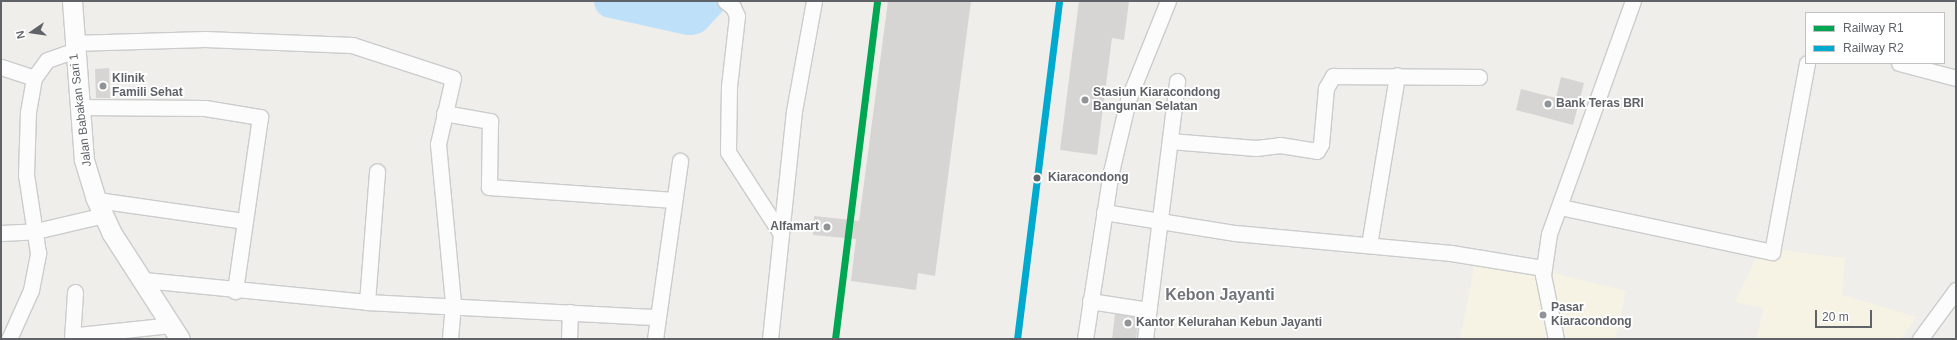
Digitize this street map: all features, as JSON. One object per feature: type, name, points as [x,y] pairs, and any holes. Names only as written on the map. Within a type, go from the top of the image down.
[{"type":"street","name":"Jalan Babakan Sari 1","points":[[72,1],[73,47],[84,160],[100,208],[176,332]]},
{"type":"street","points":[[725,1],[734,7],[736,16],[729,86],[728,152],[781,234]]},
{"type":"street","points":[[770,339],[794,111],[814,1]]},
{"type":"street","points":[[1085,339],[1104,212],[1128,100],[1168,1]]},
{"type":"street","points":[[1556,339],[1546,300],[1544,268],[1549,234],[1633,1]]},
{"type":"street","points":[[9,339],[36,273],[36,231],[26,175],[28,112],[34,78],[47,60],[73,47],[205,39],[352,45],[453,78],[438,144],[454,304],[450,339]]},
{"type":"street","points":[[1560,207],[1772,252],[1807,64]]},
{"type":"street","points":[[1903,64],[1956,78]]},
{"type":"street","points":[[1,67],[34,78]]},
{"type":"street","points":[[1170,141],[1256,148],[1280,145],[1317,151],[1330,78],[1345,75],[1479,77]]},
{"type":"street","points":[[1368,245],[1397,75]]},
{"type":"street","points":[[1145,339],[1177,80]]},
{"type":"street","points":[[79,107],[205,108],[260,117],[235,291]]},
{"type":"street","points":[[444,113],[490,121],[489,187],[674,200]]},
{"type":"street","points":[[655,339],[680,161]]},
{"type":"street","points":[[366,302],[377,172]]},
{"type":"street","points":[[1,233],[36,231],[100,208],[244,220]]},
{"type":"street","points":[[1104,212],[1273,237],[1451,253],[1544,268]]},
{"type":"street","points":[[144,280],[235,291],[366,302],[454,304],[658,317]]},
{"type":"street","points":[[1920,339],[1956,290]]},
{"type":"street","points":[[75,292],[72,339],[176,332]]},
{"type":"street","points":[[1090,301],[1148,310]]},
{"type":"street","points":[[570,312],[570,339]]},
{"type":"shaded area","points":[[1761,248],[1845,258],[1842,295],[1916,317],[1901,339],[1756,339],[1764,308],[1735,302]]},
{"type":"shaded area","name":"Pasar Kiaracondong","points":[[1477,254],[1626,291],[1615,339],[1460,339]]},
{"type":"building","points":[[888,1],[971,1],[935,276],[918,273],[916,290],[851,281],[856,239],[813,235],[814,216],[859,221]]},
{"type":"building","name":"Stasiun Kiaracondong Bangunan Selatan","points":[[1079,1],[1129,1],[1124,40],[1112,38],[1097,155],[1060,150]]},
{"type":"building","name":"Klinik Famili Sehat","points":[[109,68],[110,98],[96,98],[95,69]]},
{"type":"building","name":"Bank Teras BRI","points":[[1561,77],[1584,83],[1573,125],[1516,110],[1521,89],[1556,98]]},
{"type":"building","name":"Kantor Kelurahan Kebun Jayanti","points":[[1115,314],[1139,318],[1136,339],[1112,339]]},
{"type":"waterway","points":[[611,1],[689,18],[694,17],[709,1]]},
{"type":"railway","points":[[835,339],[877,1]]},
{"type":"rail line","name":"R1","points":[[835,339],[877,1]]},
{"type":"rail line","name":"R2","points":[[1017,339],[1059,1]]},
{"type":"place","name":"Klinik Famili Sehat","points":[[103,86]]},
{"type":"place","name":"Stasiun Kiaracondong Bangunan Selatan","points":[[1085,100]]},
{"type":"place","name":"Bank Teras BRI","points":[[1548,104]]},
{"type":"place","name":"Kiaracondong","points":[[1037,178]]},
{"type":"place","name":"Alfamart","points":[[827,227]]},
{"type":"place","name":"Pasar Kiaracondong","points":[[1543,315]]},
{"type":"place","name":"Kantor Kelurahan Kebun Jayanti","points":[[1128,323]]},
{"type":"district","name":"Kebon Jayanti","points":[[1220,295]]}]
